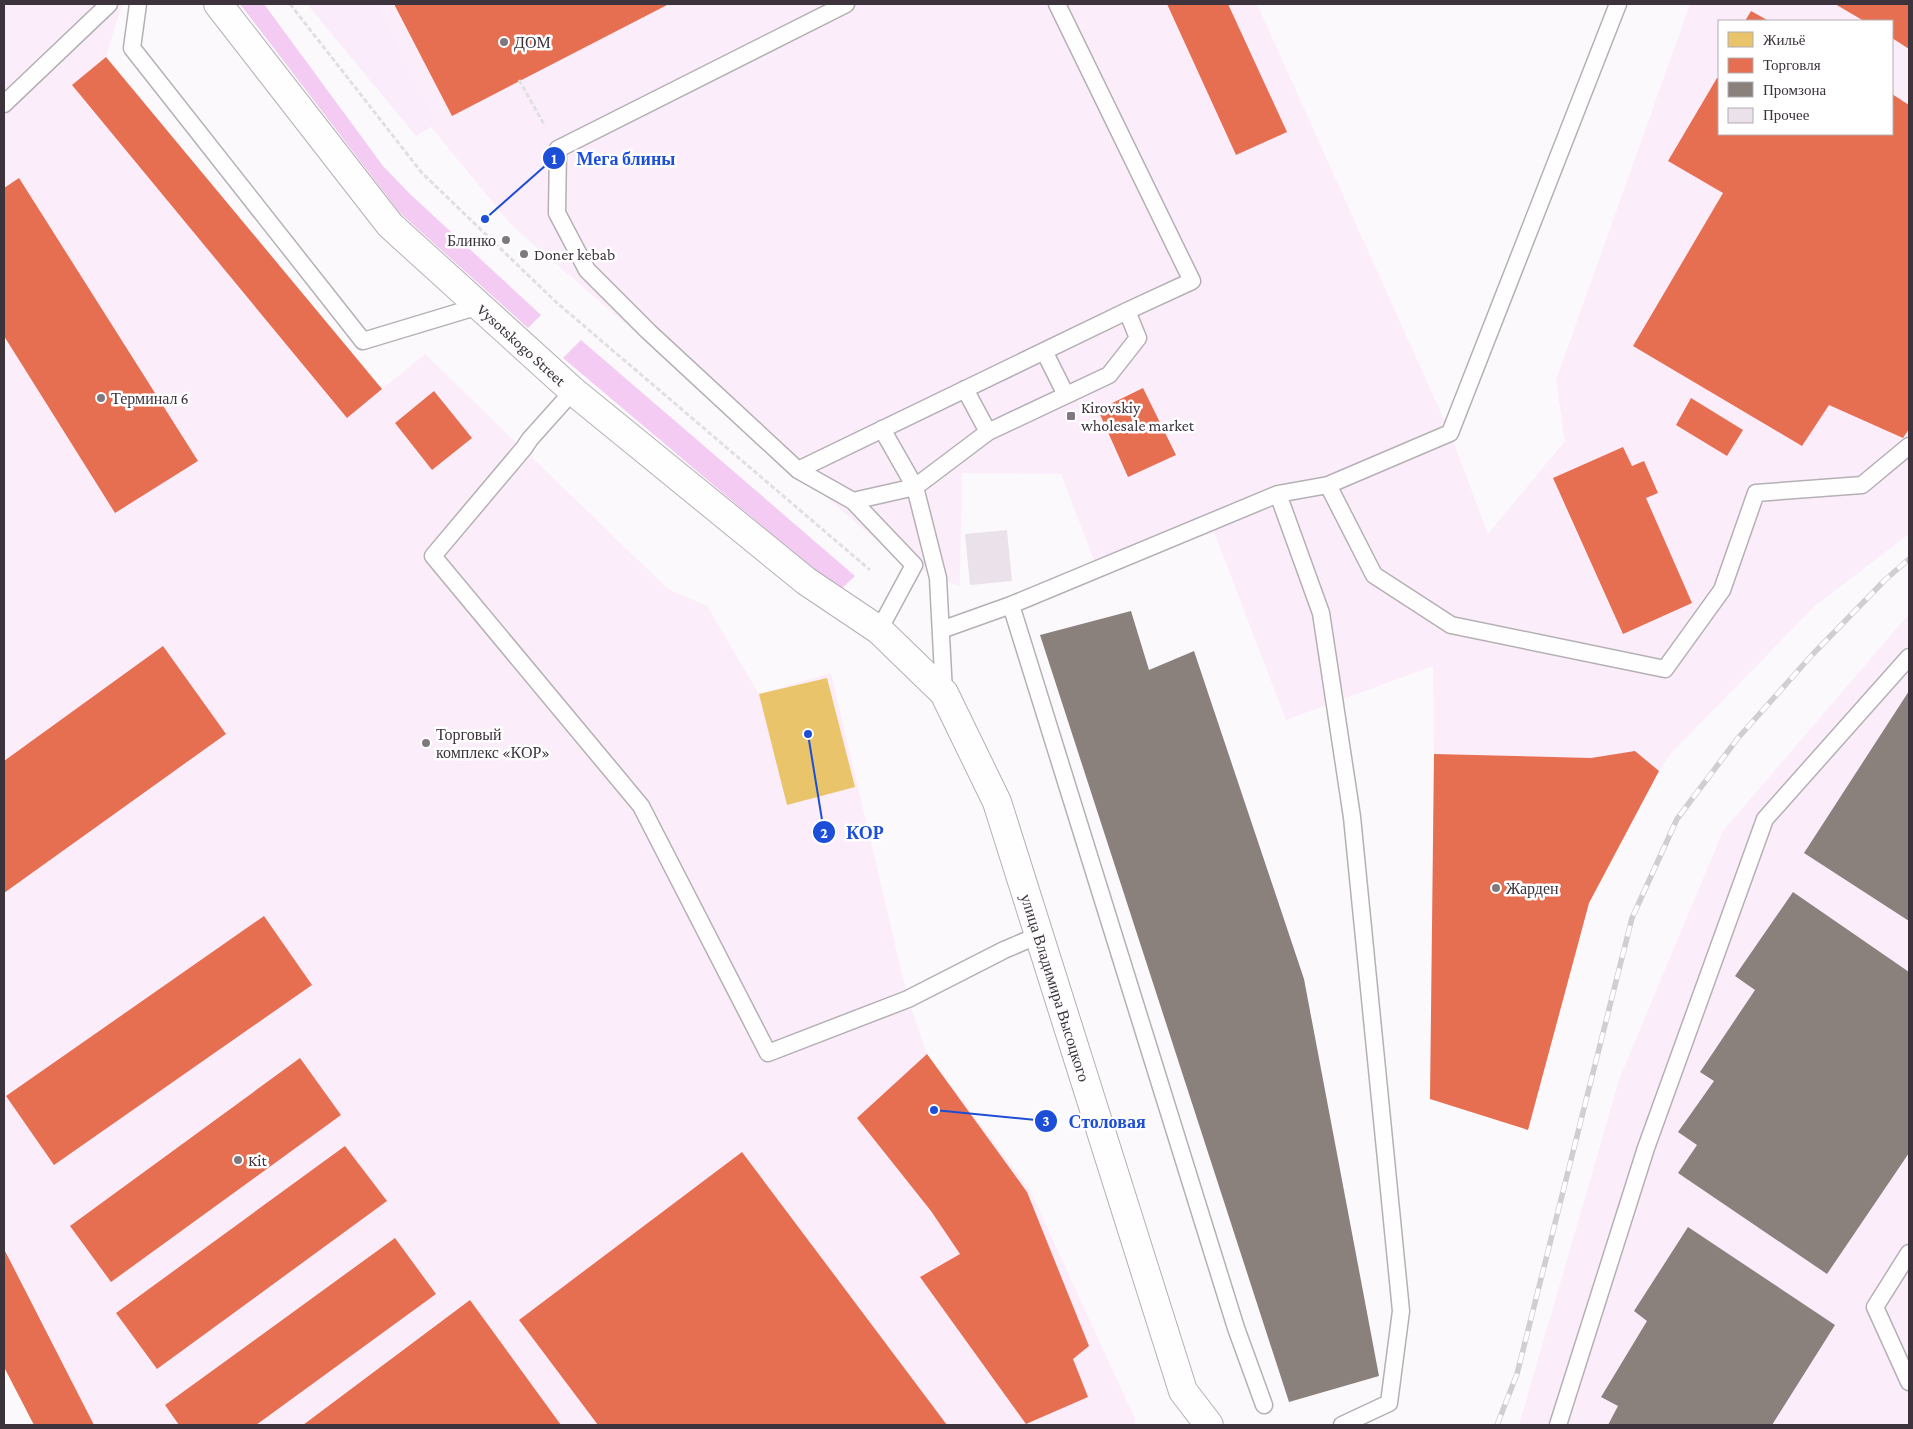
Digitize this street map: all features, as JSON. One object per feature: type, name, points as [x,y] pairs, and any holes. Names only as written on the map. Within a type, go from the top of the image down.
[{"type":"main road","name":"Vysotskogo Street","points":[[218,4],[390,225],[573,391],[806,581],[879,630]]},
{"type":"main road","name":"улица Владимира Высоцкого","points":[[879,630],[944,694],[997,802],[1182,1391],[1209,1425]]},
{"type":"lane","points":[[4,104],[109,4]]},
{"type":"lane","points":[[138,4],[132,48],[364,341],[479,306]]},
{"type":"lane","points":[[846,4],[558,149],[557,213],[587,270],[649,332],[798,470],[853,502],[914,565],[879,630]]},
{"type":"lane","points":[[798,470],[1192,281],[1057,4]]},
{"type":"lane","points":[[941,630],[1011,605],[1278,494],[1328,485],[1450,433],[1618,4]]},
{"type":"lane","points":[[853,502],[915,487],[988,432],[1109,375],[1138,338],[1127,311]]},
{"type":"lane","points":[[1044,351],[1066,395]]},
{"type":"lane","points":[[965,390],[988,432]]},
{"type":"lane","points":[[573,391],[530,439],[433,556],[641,806],[768,1053],[908,999],[1004,950],[1039,935]]},
{"type":"lane","points":[[882,429],[915,487],[938,578],[944,694]]},
{"type":"lane","points":[[1328,485],[1374,575],[1451,625],[1665,669],[1722,590],[1756,493],[1862,486],[1909,446]]},
{"type":"lane","points":[[1278,494],[1321,613],[1352,817],[1401,1311],[1389,1403],[1342,1425]]},
{"type":"lane","points":[[1011,605],[1236,1328],[1264,1405]]},
{"type":"lane","points":[[1558,1425],[1646,1148],[1766,819],[1909,657]]},
{"type":"lane","points":[[1909,1253],[1875,1306],[1909,1382]]},
{"type":"path","points":[[290,4],[422,173],[556,302],[870,570]]},
{"type":"path","points":[[519,80],[558,149]]},
{"type":"shaded area","name":"Торговый комплекс «КОР»","points":[[4,4],[122,4],[106,57],[382,389],[425,354],[668,589],[707,606],[759,694],[831,673],[908,999],[927,1054],[1030,1190],[1135,1419],[1135,1425],[34,1425],[4,1366]]},
{"type":"shaded area","points":[[240,4],[264,4],[383,166],[410,194],[541,315],[528,328],[399,212]]},
{"type":"shaded area","points":[[307,4],[377,4],[437,123],[416,136]]},
{"type":"shaded area","points":[[330,4],[1257,4],[1450,433],[1488,534],[1565,441],[1556,380],[1690,4],[1909,4],[1909,534],[1815,606],[1673,751],[1659,771],[1589,903],[1528,1130],[1430,1099],[1434,754],[1433,666],[1286,720],[1214,532],[1098,571],[1061,474],[962,473],[960,586],[938,578],[892,554],[512,226]]},
{"type":"shaded area","points":[[581,340],[855,576],[839,591],[563,358]]},
{"type":"shaded area","points":[[1909,614],[1909,1425],[1519,1425],[1620,1077],[1723,831]]},
{"type":"building: Жильё","points":[[827,678],[855,787],[787,805],[759,694]]},
{"type":"building: Торговля","name":"ДОМ","points":[[394,4],[669,4],[452,116]]},
{"type":"building: Торговля","points":[[1167,4],[1228,4],[1287,132],[1236,155]]},
{"type":"building: Торговля","points":[[1835,4],[1909,4],[1909,49],[1893,39],[1893,20],[1862,20]]},
{"type":"building: Торговля","points":[[1751,11],[1767,20],[1746,20]]},
{"type":"building: Торговля","points":[[106,57],[382,389],[347,418],[72,85]]},
{"type":"building: Торговля","points":[[1717,78],[1718,135],[1893,135],[1893,95],[1909,105],[1909,429],[1903,438],[1829,405],[1802,446],[1633,346],[1723,193],[1668,161]]},
{"type":"building: Торговля","name":"Терминал 6","points":[[19,178],[198,461],[115,513],[4,336],[4,188]]},
{"type":"building: Торговля","points":[[1143,388],[1176,455],[1128,477],[1098,410]]},
{"type":"building: Торговля","points":[[434,391],[472,438],[432,470],[395,423]]},
{"type":"building: Торговля","points":[[1691,398],[1743,430],[1727,456],[1676,425]]},
{"type":"building: Торговля","points":[[1623,447],[1632,466],[1644,461],[1658,493],[1646,498],[1692,603],[1623,634],[1553,478]]},
{"type":"building: Торговля","points":[[163,646],[226,734],[4,893],[4,761]]},
{"type":"building: Торговля","points":[[1635,751],[1659,771],[1589,903],[1528,1130],[1430,1099],[1434,754],[1591,758]]},
{"type":"building: Торговля","points":[[264,916],[312,985],[54,1165],[6,1096]]},
{"type":"building: Торговля","points":[[927,1054],[1027,1192],[1089,1346],[1073,1359],[1088,1397],[1026,1424],[920,1277],[960,1254],[931,1211],[857,1118]]},
{"type":"building: Торговля","points":[[300,1058],[341,1115],[111,1282],[70,1226]]},
{"type":"building: Торговля","points":[[345,1146],[387,1201],[157,1369],[116,1313]]},
{"type":"building: Торговля","points":[[742,1152],[947,1425],[598,1425],[519,1320]]},
{"type":"building: Торговля","points":[[395,1238],[436,1294],[256,1425],[179,1425],[165,1405]]},
{"type":"building: Торговля","points":[[4,1249],[94,1425],[34,1425],[4,1367]]},
{"type":"building: Торговля","points":[[470,1300],[561,1425],[303,1425]]},
{"type":"building: Промзона","points":[[1131,611],[1149,670],[1194,651],[1304,979],[1379,1376],[1289,1402],[1040,635]]},
{"type":"building: Промзона","points":[[1909,691],[1909,921],[1804,853]]},
{"type":"building: Промзона","points":[[1793,892],[1909,972],[1909,1153],[1827,1274],[1678,1173],[1697,1145],[1678,1132],[1714,1081],[1700,1072],[1755,990],[1735,976]]},
{"type":"building: Промзона","points":[[1688,1227],[1835,1325],[1772,1425],[1608,1425],[1618,1406],[1601,1397],[1647,1321],[1634,1311]]},
{"type":"building: Прочее","points":[[1007,530],[1012,581],[970,585],[965,534]]},
{"type":"railway","points":[[1497,1425],[1517,1374],[1632,918],[1677,819],[1738,738],[1812,655],[1885,580],[1909,559]]},
{"type":"place","name":"ДОМ","points":[[504,42]]},
{"type":"place","name":"Мега блины","points":[[485,219]]},
{"type":"place","name":"Блинко","points":[[506,240]]},
{"type":"place","name":"Doner kebab","points":[[524,254]]},
{"type":"place","name":"Терминал 6","points":[[101,398]]},
{"type":"place","name":"Kirovskiy wholesale market","points":[[1071,416]]},
{"type":"place","name":"КОР","points":[[808,734]]},
{"type":"place","name":"Торговый комплекс «КОР»","points":[[426,743]]},
{"type":"place","name":"Жарден","points":[[1496,888]]},
{"type":"place","name":"Столовая","points":[[934,1110]]},
{"type":"place","name":"Kit","points":[[238,1160]]}]
